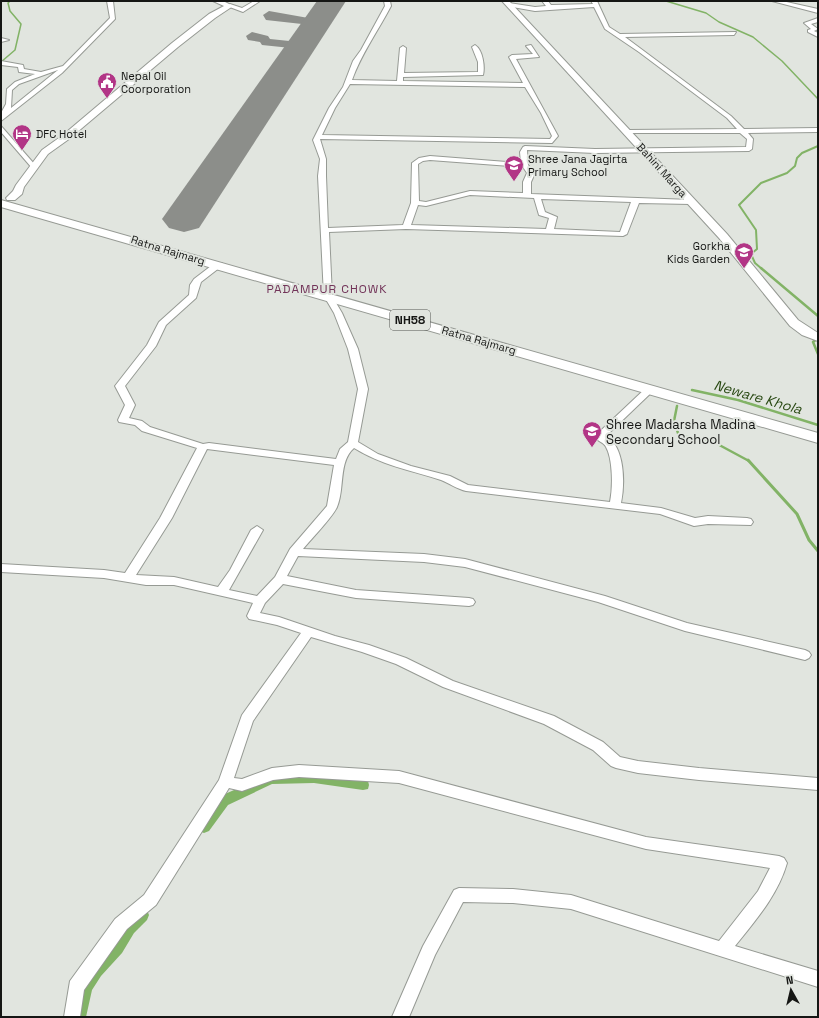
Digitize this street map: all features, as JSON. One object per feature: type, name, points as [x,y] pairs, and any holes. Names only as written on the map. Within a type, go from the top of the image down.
[{"type":"main road","name":"Ratna Rajmarg","points":[[4,199],[219,265],[327,292],[650,389],[759,419],[818,438]]},
{"type":"main road","name":"Ratna Rajmarg","points":[[4,199],[327,292],[818,428]]},
{"type":"street","points":[[1,118],[46,84],[90,43],[113,18],[110,1]]},
{"type":"street","points":[[216,1],[243,10],[257,1]]},
{"type":"street","points":[[386,1],[388,6],[364,51],[356,62],[347,82],[317,137],[316,145],[323,159],[322,176],[327,292],[338,313],[353,349],[363,389],[360,415],[353,443],[344,451],[340,463],[332,507],[294,552],[280,579],[260,601],[253,616],[278,621],[401,661],[448,684],[549,720],[580,735],[598,746],[616,762],[638,767],[699,774],[767,778],[818,784]]},
{"type":"street","points":[[545,1],[548,6],[551,7]]},
{"type":"street","points":[[774,1],[818,10]]},
{"type":"street","points":[[507,3],[542,9]]},
{"type":"street","name":"Bahini Marga","points":[[507,3],[525,15],[628,132],[642,150],[723,236],[794,323],[817,336]]},
{"type":"street","points":[[525,15],[551,7],[594,3],[607,28],[685,83],[742,129],[750,139],[749,148],[595,151],[526,148],[523,152],[525,164],[530,173],[527,196]]},
{"type":"street","points":[[4,199],[18,192],[19,187],[45,152],[66,137],[175,45],[212,16],[230,6]]},
{"type":"street","points":[[818,20],[807,23],[815,29],[810,31],[818,35]]},
{"type":"street","points":[[618,36],[734,33]]},
{"type":"street","points":[[811,37],[818,35]]},
{"type":"street","points":[[317,137],[552,141],[555,136],[552,127],[512,57],[537,56],[529,46]]},
{"type":"street","points":[[400,75],[481,74],[481,62],[475,47]]},
{"type":"street","points":[[400,83],[403,48]]},
{"type":"street","points":[[1,64],[21,66],[21,71],[40,74]]},
{"type":"street","points":[[1,118],[8,111],[10,106],[9,90],[17,83],[65,65]]},
{"type":"street","points":[[347,82],[527,85]]},
{"type":"street","points":[[1,128],[34,167]]},
{"type":"street","points":[[628,132],[742,129],[818,130]]},
{"type":"street","points":[[406,227],[415,203],[415,163],[421,159],[440,158],[525,164]]},
{"type":"street","points":[[415,203],[426,204],[470,193],[538,197],[691,202]]},
{"type":"street","points":[[538,197],[542,213],[553,217],[549,232]]},
{"type":"street","points":[[325,230],[406,227],[623,234],[636,200]]},
{"type":"street","points":[[219,265],[197,281],[193,296],[162,324],[151,346],[120,386],[122,394],[129,400],[130,405],[123,420],[138,423],[146,429],[203,447],[210,446],[340,463]]},
{"type":"street","points":[[615,506],[616,491],[614,453],[609,443],[599,437],[650,389]]},
{"type":"street","points":[[353,443],[374,456],[407,468],[446,478],[466,488],[661,511],[694,522],[708,520],[747,522]]},
{"type":"street","points":[[128,578],[166,518],[203,447]]},
{"type":"street","points":[[221,592],[235,571],[257,530]]},
{"type":"street","points":[[294,552],[424,558],[465,563],[601,599],[685,627],[805,655]]},
{"type":"street","points":[[1,568],[104,574],[146,581],[174,581],[260,601]]},
{"type":"street","points":[[280,579],[356,594],[468,602]]},
{"type":"street","points":[[72,1017],[76,987],[121,924],[150,900],[225,782],[247,719],[309,632]]},
{"type":"street","points":[[225,782],[242,785],[272,774],[299,771],[399,777],[646,843],[779,864],[778,871],[762,897],[722,949]]},
{"type":"street","points":[[400,1017],[429,952],[458,895],[513,896],[571,902],[818,979]]},
{"type":"waterway","points":[[1,62],[15,50],[21,24],[10,11],[8,3],[10,1]]},
{"type":"waterway","name":"Neware Khola","points":[[666,1],[706,13],[719,22],[753,37],[782,61],[818,99]]},
{"type":"waterway","name":"Neware Khola","points":[[762,269],[755,263],[751,254],[757,249],[756,230],[739,205],[761,183],[787,173],[795,166],[797,158],[802,153],[818,146]]},
{"type":"waterway","name":"Neware Khola","points":[[761,268],[818,316]]},
{"type":"waterway","name":"Neware Khola","points":[[818,338],[813,342],[818,354]]},
{"type":"waterway","name":"Neware Khola","points":[[692,390],[738,400],[818,425]]},
{"type":"waterway","name":"Neware Khola","points":[[677,406],[674,421],[679,436],[710,440],[749,461]]},
{"type":"waterway","name":"Neware Khola","points":[[749,461],[797,514],[809,540],[818,551]]},
{"type":"waterway","points":[[204,827],[223,801],[271,779],[314,778],[363,785]]},
{"type":"waterway","points":[[78,1017],[85,987],[96,971],[117,948],[129,928],[142,915]]},
{"type":"taxiway","points":[[324,1],[329,5]]},
{"type":"taxiway","points":[[269,15],[270,17],[309,22],[314,24],[314,26]]},
{"type":"taxiway","points":[[252,36],[264,39],[269,43],[295,45],[298,50]]},
{"type":"runway","points":[[184,219],[332,1]]},
{"type":"place","name":"Nepal Oil Coorporation","points":[[107,99]]},
{"type":"place","name":"DFC Hotel","points":[[22,151]]},
{"type":"place","name":"Shree Jana Jagirta Primary School","points":[[514,182]]},
{"type":"place","name":"Gorkha Kids Garden","points":[[744,269]]},
{"type":"place","name":"Shree Madarsha Madina Secondary School","points":[[592,448]]},
{"type":"district","name":"PADAMPUR CHOWK","points":[[327,289]]}]
